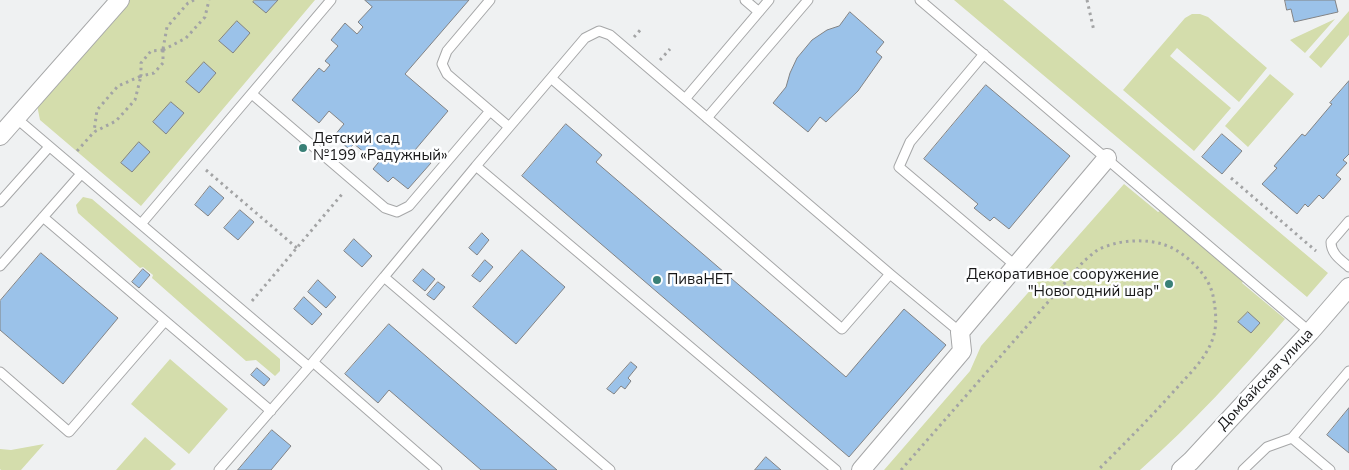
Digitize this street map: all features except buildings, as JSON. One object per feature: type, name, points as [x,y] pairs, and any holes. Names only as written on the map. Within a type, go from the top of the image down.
[{"type":"street","points":[[0,136],[120,0]]},
{"type":"street","points":[[861,470],[962,352],[960,332],[1107,158]]},
{"type":"street","name":"Домбайская улица","points":[[1181,470],[1347,295]]},
{"type":"lane","points":[[141,224],[332,0]]},
{"type":"lane","points":[[490,0],[447,51],[442,64],[447,74],[510,127]]},
{"type":"lane","points":[[745,0],[759,12]]},
{"type":"lane","points":[[685,99],[768,0]]},
{"type":"lane","points":[[707,118],[808,0]]},
{"type":"lane","points":[[920,0],[1310,332]]},
{"type":"lane","points":[[219,470],[311,365],[585,38],[599,31],[610,35],[960,332]]},
{"type":"lane","points":[[984,54],[910,142],[899,167],[1016,266]]},
{"type":"lane","points":[[551,78],[842,329],[890,274]]},
{"type":"lane","points":[[252,94],[385,208],[397,212],[409,206],[490,111]]},
{"type":"lane","points":[[16,118],[243,311],[437,470]]},
{"type":"lane","points":[[0,202],[49,147]]},
{"type":"lane","points":[[476,166],[836,470]]},
{"type":"lane","points":[[0,266],[81,174]]},
{"type":"lane","points":[[43,217],[271,411]]},
{"type":"lane","points":[[1349,221],[1331,242],[1331,250],[1349,267]]},
{"type":"lane","points":[[384,278],[610,470]]},
{"type":"lane","points":[[0,372],[69,432],[166,321]]},
{"type":"lane","points":[[1243,470],[1267,447],[1292,438],[1349,370]]},
{"type":"lane","points":[[1292,438],[1330,470]]},
{"type":"path","points":[[94,132],[97,110],[118,86],[141,76],[154,74],[162,63],[167,27],[188,2],[194,0]]},
{"type":"path","points":[[68,163],[94,132],[116,122],[135,100],[141,76],[141,63],[151,51],[163,50],[186,38],[205,17],[209,0]]},
{"type":"path","points":[[1087,0],[1094,31]]},
{"type":"path","points":[[195,161],[297,248]]},
{"type":"path","points":[[1232,178],[1319,253]]},
{"type":"path","points":[[243,311],[353,181]]},
{"type":"path","points":[[900,470],[1084,261],[1096,250],[1128,241],[1147,241],[1164,244],[1178,251],[1192,262],[1204,276],[1211,289],[1215,308],[1214,336],[1207,352],[1189,374],[1098,470]]},
{"type":"green space","points":[[129,0],[315,0],[141,206],[40,120],[37,105]]},
{"type":"green space","points":[[954,0],[1003,0],[1328,273],[1307,297]]},
{"type":"green space","points":[[1349,11],[1349,35],[1321,68],[1309,57]]},
{"type":"green space","points":[[1192,14],[1208,17],[1267,68],[1239,102],[1177,48],[1170,56],[1231,108],[1194,151],[1123,90],[1185,18]]},
{"type":"green space","points":[[1335,19],[1305,53],[1290,40]]},
{"type":"green space","points":[[1270,74],[1294,94],[1248,147],[1225,126]]},
{"type":"green space","points":[[1124,184],[1244,280],[1242,283],[1285,319],[1215,397],[1140,470],[884,470],[970,371],[981,346]]},
{"type":"green space","points":[[83,197],[92,199],[280,359],[280,371],[275,376],[256,360],[246,361],[152,278],[153,275],[143,267],[140,268],[78,213],[76,205]]},
{"type":"green space","points":[[170,359],[228,409],[189,454],[131,404]]},
{"type":"green space","points":[[145,437],[176,464],[170,470],[116,470]]},
{"type":"green space","points":[[44,444],[21,470],[0,469],[0,449],[11,450]]},
{"type":"place","name":"Детский сад №199 «Радужный»","points":[[303,148]]},
{"type":"place","name":"ПиваНЕТ","points":[[657,280]]},
{"type":"place","name":"Декоративное сооружение \"Новогодний шар\"","points":[[1169,284]]}]
